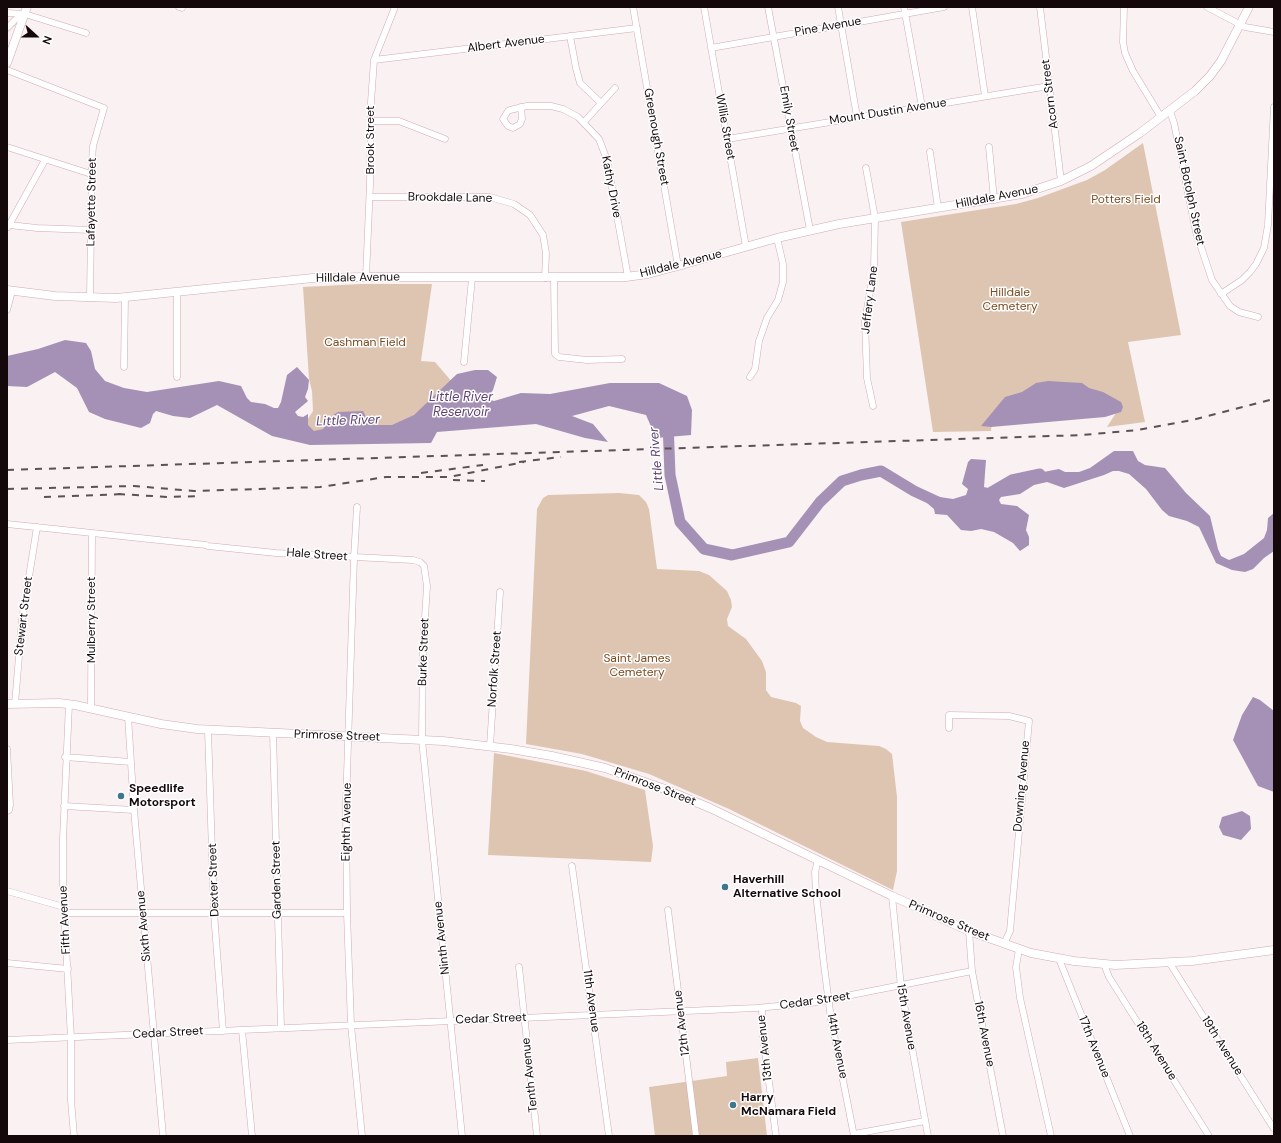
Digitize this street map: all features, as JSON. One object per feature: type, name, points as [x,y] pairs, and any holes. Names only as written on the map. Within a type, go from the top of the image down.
[{"type":"main road","name":"Hilldale Avenue","points":[[10,291],[36,295],[125,297],[292,280],[366,277],[628,277],[678,266],[810,230],[875,218],[994,200],[1029,192],[1061,181],[1091,166],[1161,118],[1195,91],[1216,70],[1249,7]]},
{"type":"main road","points":[[7,63],[26,10]]},
{"type":"main road","name":"Primrose Street","points":[[11,704],[69,704],[90,707],[176,727],[208,730],[422,740],[528,751],[590,764],[651,783],[710,808],[892,896],[969,931],[1018,949],[1059,959],[1104,964],[1192,961],[1274,950]]},
{"type":"street","name":"Brook Street","points":[[366,277],[374,60],[395,7]]},
{"type":"street","name":"Greenough Street","points":[[633,7],[678,266]]},
{"type":"street","name":"Willie Street","points":[[704,7],[746,247]]},
{"type":"street","name":"Emily Street","points":[[768,7],[810,230]]},
{"type":"street","points":[[838,7],[857,117]]},
{"type":"street","points":[[904,7],[922,107]]},
{"type":"street","name":"Pine Avenue","points":[[711,48],[944,7]]},
{"type":"street","points":[[972,7],[985,96]]},
{"type":"street","name":"Acorn Street","points":[[1040,7],[1061,181]]},
{"type":"street","points":[[1124,7],[1123,42],[1125,53],[1133,71],[1161,118]]},
{"type":"street","points":[[1207,7],[1252,29],[1274,32]]},
{"type":"street","points":[[7,13],[26,10],[86,33]]},
{"type":"street","points":[[7,28],[26,10]]},
{"type":"street","name":"Albert Avenue","points":[[374,60],[637,28]]},
{"type":"street","points":[[570,36],[580,83],[601,103]]},
{"type":"street","name":"Lafayette Street","points":[[7,70],[104,108],[93,146],[91,174],[90,297]]},
{"type":"street","name":"Mount Dustin Avenue","points":[[727,139],[1049,86]]},
{"type":"street","points":[[584,122],[614,88]]},
{"type":"street","name":"Kathy Drive","points":[[521,107],[544,106],[569,112],[584,122],[599,138],[605,153],[628,277]]},
{"type":"street","points":[[1221,294],[1242,280],[1250,272],[1264,248],[1268,215],[1274,107]]},
{"type":"street","name":"Saint Botolph Street","points":[[1170,111],[1174,123],[1196,232],[1212,280],[1221,294],[1235,309],[1258,317]]},
{"type":"street","points":[[371,121],[399,121],[445,139]]},
{"type":"street","points":[[7,147],[91,174]]},
{"type":"street","points":[[989,147],[994,200]]},
{"type":"street","points":[[930,152],[938,208]]},
{"type":"street","points":[[45,160],[8,226],[91,230]]},
{"type":"street","name":"Jeffery Lane","points":[[866,168],[875,218],[874,269],[865,321],[867,378],[873,406]]},
{"type":"street","name":"Brookdale Lane","points":[[370,197],[490,197],[514,204],[530,215],[543,235],[550,278],[555,354],[559,357],[587,360],[622,359]]},
{"type":"street","points":[[750,377],[755,369],[759,341],[767,318],[778,300],[783,282],[783,264],[777,238]]},
{"type":"street","points":[[464,362],[472,278]]},
{"type":"street","points":[[7,310],[10,291]]},
{"type":"street","points":[[177,292],[177,377]]},
{"type":"street","points":[[124,367],[125,297]]},
{"type":"street","name":"Eighth Avenue","points":[[357,507],[346,806],[346,913],[350,1025],[362,1136]]},
{"type":"street","name":"Hale Street","points":[[7,524],[207,546],[354,558],[413,560],[420,562],[424,566]]},
{"type":"street","name":"Stewart Street","points":[[11,704],[22,620],[37,527]]},
{"type":"street","name":"Mulberry Street","points":[[90,707],[92,534]]},
{"type":"street","name":"Burke Street","points":[[422,740],[423,649],[427,586],[424,566]]},
{"type":"street","name":"Norfolk Street","points":[[490,746],[500,592]]},
{"type":"street","name":"Fifth Avenue","points":[[69,704],[64,806],[64,910],[71,1038],[71,1100],[74,1136]]},
{"type":"street","name":"Downing Avenue","points":[[949,728],[949,715],[1009,716],[1029,721],[1010,931],[1004,944]]},
{"type":"street","name":"Sixth Avenue","points":[[128,716],[134,810],[163,1136]]},
{"type":"street","name":"Dexter Street","points":[[208,730],[214,913],[223,1031]]},
{"type":"street","name":"Garden Street","points":[[273,733],[281,1028]]},
{"type":"street","name":"Ninth Avenue","points":[[422,740],[462,1136]]},
{"type":"street","points":[[7,749],[10,805],[7,811]]},
{"type":"street","points":[[66,757],[131,762]]},
{"type":"street","points":[[64,806],[134,810]]},
{"type":"street","name":"14th Avenue","points":[[818,860],[815,872],[816,893],[829,1000],[854,1135]]},
{"type":"street","name":"11th Avenue","points":[[572,866],[609,1136]]},
{"type":"street","points":[[7,891],[64,910],[143,913],[346,913]]},
{"type":"street","name":"15th Avenue","points":[[892,896],[900,985],[928,1136]]},
{"type":"street","name":"12th Avenue","points":[[668,910],[696,1136]]},
{"type":"street","name":"16th Avenue","points":[[969,931],[972,971],[1004,1136]]},
{"type":"street","points":[[1018,949],[1016,967],[1020,998],[1051,1136]]},
{"type":"street","name":"17th Avenue","points":[[1059,959],[1130,1136]]},
{"type":"street","name":"19th Avenue","points":[[1169,962],[1274,1129]]},
{"type":"street","points":[[7,963],[68,970]]},
{"type":"street","name":"18th Avenue","points":[[1104,964],[1109,977],[1209,1136]]},
{"type":"street","name":"Tenth Avenue","points":[[519,967],[537,1136]]},
{"type":"street","name":"Cedar Street","points":[[7,1040],[450,1020],[762,1008],[829,1000],[972,971]]},
{"type":"street","name":"13th Avenue","points":[[762,1008],[763,1036],[776,1136]]},
{"type":"street","points":[[242,1030],[252,1136]]},
{"type":"street","points":[[854,1135],[925,1120]]},
{"type":"green space","name":"Hilldale Cemetery","points":[[1143,143],[1181,335],[1128,342],[1145,422],[1107,427],[1119,408],[992,421],[991,431],[933,432],[901,222],[1016,204],[1038,198],[1087,180],[1105,170]]},
{"type":"green space","name":"Cashman Field","points":[[361,284],[432,284],[421,361],[435,362],[453,383],[440,400],[395,427],[325,433],[309,432],[304,425],[313,411],[312,391],[309,379],[303,287]]},
{"type":"green space","name":"Saint James Cemetery","points":[[619,493],[639,495],[646,502],[649,509],[657,569],[699,571],[709,575],[727,591],[732,607],[727,619],[728,626],[746,639],[762,661],[766,672],[766,690],[771,697],[796,703],[801,706],[800,721],[803,728],[816,737],[827,742],[879,746],[892,754],[897,797],[897,871],[893,890],[729,809],[649,774],[582,754],[526,744],[537,509],[543,498],[548,495]]},
{"type":"green space","points":[[494,753],[586,771],[645,790],[653,846],[651,862],[488,855]]},
{"type":"green space","points":[[758,1058],[767,1136],[655,1136],[649,1087],[727,1076],[726,1062]]},
{"type":"water","name":"Little River Reservoir","points":[[65,340],[86,343],[91,351],[95,369],[105,381],[124,388],[147,392],[219,381],[241,386],[247,398],[251,402],[265,404],[274,408],[278,408],[281,402],[287,375],[297,367],[309,380],[305,397],[308,401],[295,412],[298,416],[303,417],[308,414],[308,425],[314,431],[323,429],[333,415],[338,412],[363,411],[367,419],[374,425],[392,425],[414,415],[457,374],[475,370],[488,370],[497,377],[493,390],[487,399],[494,401],[521,393],[550,394],[610,383],[659,383],[687,396],[692,410],[691,435],[656,438],[646,415],[609,406],[572,416],[593,424],[608,442],[585,438],[536,424],[437,432],[431,443],[310,445],[272,436],[217,405],[190,418],[173,416],[156,411],[153,414],[150,423],[141,428],[105,419],[89,412],[77,388],[55,372],[27,387],[7,386],[7,356],[38,349]]},
{"type":"water","points":[[1048,381],[1082,383],[1089,388],[1103,392],[1121,402],[1123,407],[1121,412],[1105,417],[991,427],[981,426],[1005,397],[1022,392],[1036,383]]},
{"type":"water","points":[[1114,451],[1133,451],[1138,461],[1145,465],[1165,468],[1186,493],[1210,516],[1221,556],[1229,560],[1244,554],[1264,538],[1267,530],[1268,518],[1274,513],[1274,551],[1253,569],[1245,572],[1232,570],[1216,563],[1199,527],[1187,521],[1169,516],[1162,510],[1146,489],[1129,474],[1119,471],[1113,471],[1064,488],[1047,482],[1034,485],[1020,494],[1001,497],[999,500],[1001,504],[1017,506],[1029,515],[1026,530],[1029,537],[1029,545],[1020,551],[1013,543],[994,532],[981,529],[971,531],[961,530],[947,515],[935,514],[934,509],[927,503],[928,497],[933,496],[953,499],[966,495],[968,489],[962,484],[968,462],[971,459],[986,460],[984,487],[992,489],[1007,486],[1033,474],[1059,469],[1065,472],[1079,472],[1090,468]]},
{"type":"water","points":[[1253,697],[1260,700],[1274,711],[1274,792],[1258,786],[1233,740],[1242,715]]},
{"type":"water","points":[[1242,811],[1250,816],[1251,829],[1241,840],[1223,835],[1219,827],[1222,817]]},
{"type":"waterway","name":"Little River","points":[[668,422],[670,475],[680,522],[704,549],[732,555],[789,542],[820,502],[842,481],[881,471],[914,491],[942,504]]},
{"type":"waterway","name":"Little River","points":[[988,494],[1012,480],[1040,474]]},
{"type":"railway","points":[[7,470],[1083,435],[1138,430],[1192,420],[1274,399]]},
{"type":"railway","points":[[519,462],[561,457]]},
{"type":"railway","points":[[7,489],[134,486],[194,491],[320,487],[386,477],[449,477],[524,462]]},
{"type":"railway","points":[[421,473],[483,465]]},
{"type":"railway","points":[[453,480],[485,481]]},
{"type":"railway","points":[[118,494],[169,497],[200,496]]},
{"type":"railway","points":[[44,497],[124,494]]},
{"type":"place","name":"Speedlife Motorsport","points":[[121,796]]},
{"type":"place","name":"Haverhill Alternative School","points":[[725,887]]},
{"type":"place","name":"Harry McNamara Field","points":[[733,1105]]},
{"type":"park label","name":"Potters Field","points":[[1126,200]]}]
